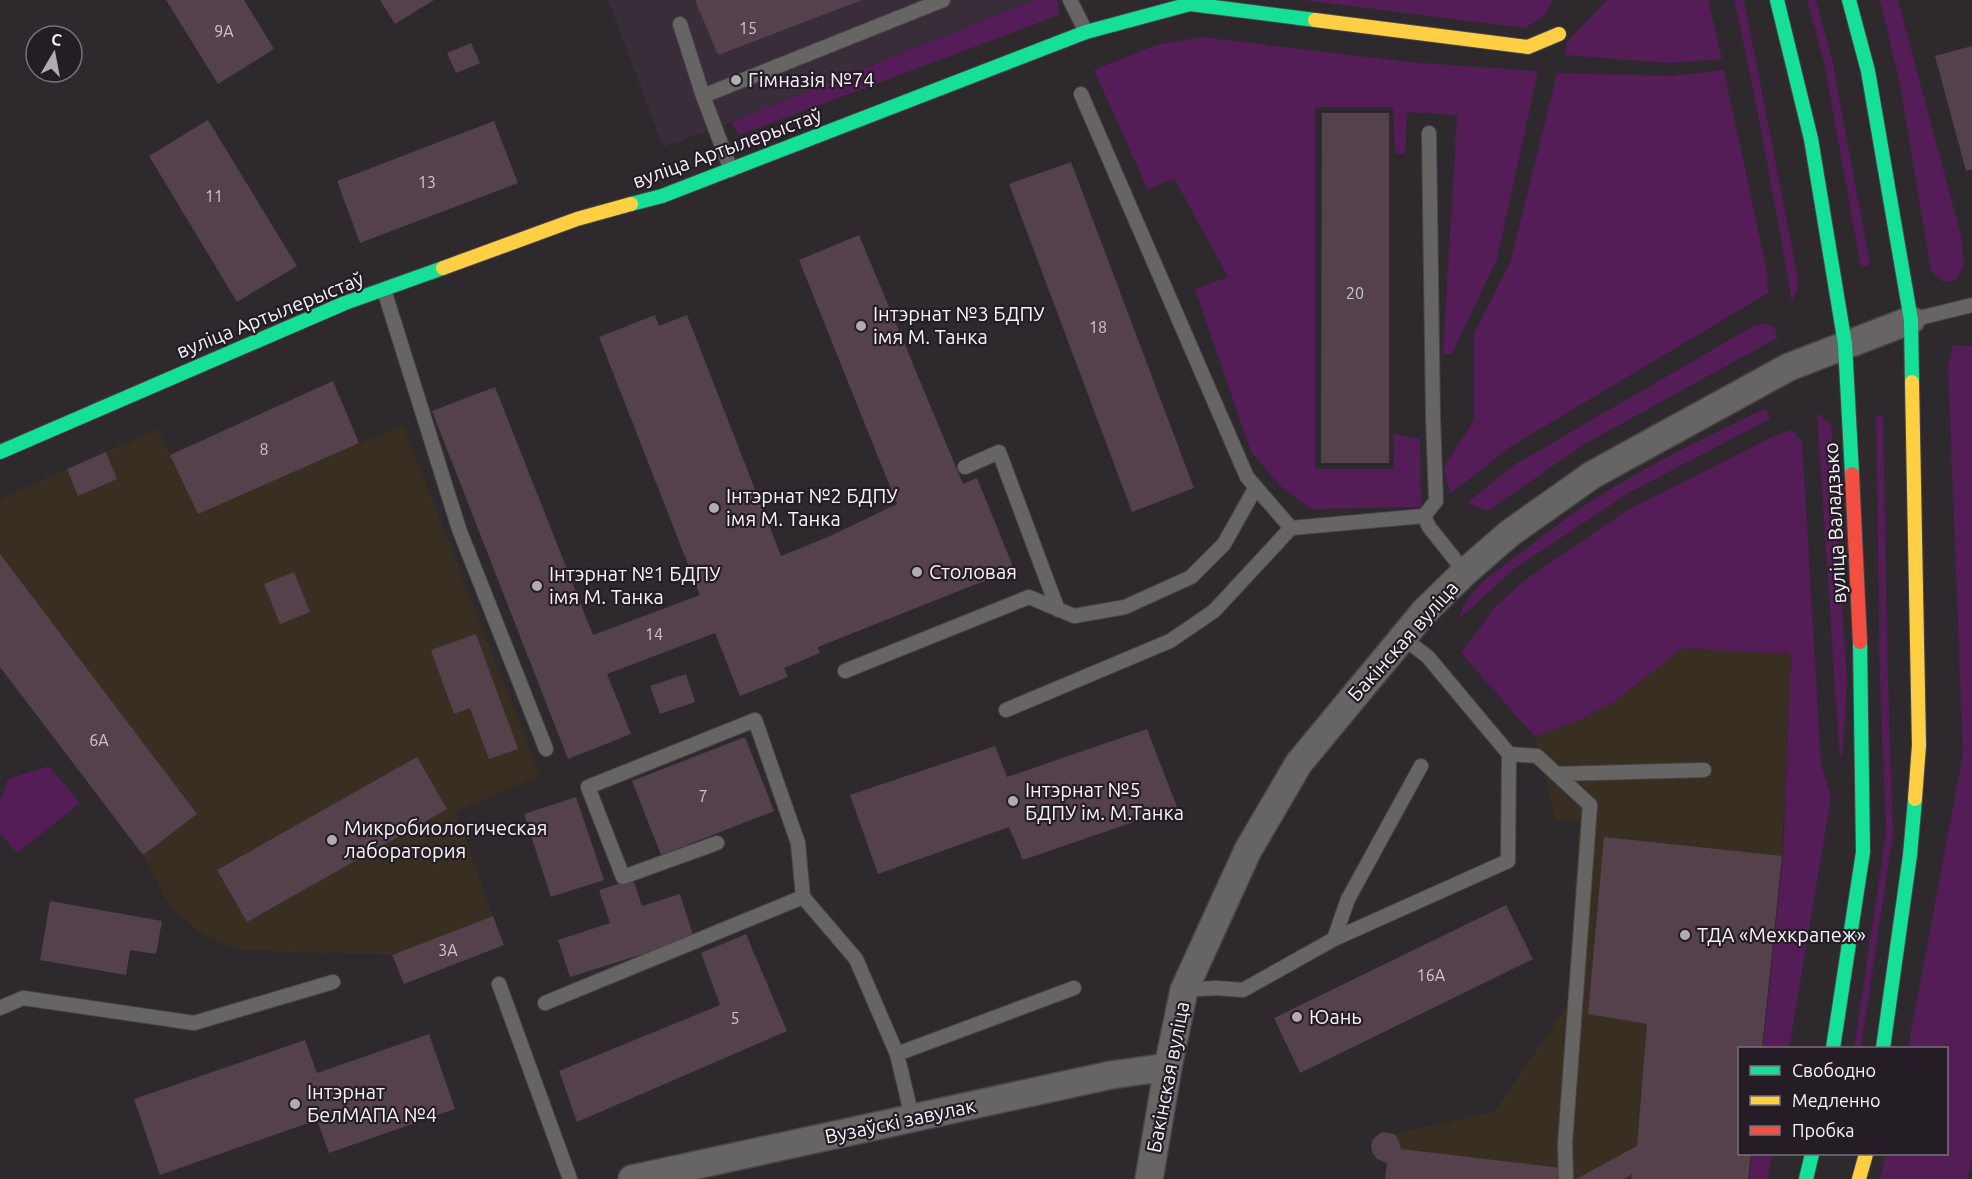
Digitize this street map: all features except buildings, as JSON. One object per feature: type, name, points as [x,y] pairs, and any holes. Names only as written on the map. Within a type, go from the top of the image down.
[{"type":"main road","name":"вуліца Валадзько","points":[[1777,0],[1812,139],[1845,344],[1862,678],[1863,852],[1833,1047]]},
{"type":"main road","points":[[1849,0],[1868,71],[1911,320],[1919,746],[1910,855],[1883,1047]]},
{"type":"main road","name":"вуліца Артылерыстаў","points":[[0,452],[345,303],[576,219],[662,196],[1086,32],[1190,4],[1528,47],[1559,34]]},
{"type":"main road","points":[[1806,1179],[1812,1155]]},
{"type":"main road","points":[[1859,1179],[1866,1155]]},
{"type":"street","name":"Бакінская вуліца","points":[[1149,1179],[1168,1066],[1184,990],[1248,850],[1299,763],[1424,612],[1510,533],[1592,475],[1789,367],[1911,320]]},
{"type":"street","name":"Вузаўскі завулак","points":[[632,1179],[1111,1075],[1168,1066]]},
{"type":"lane","points":[[703,96],[943,0]]},
{"type":"lane","points":[[1070,0],[1086,32]]},
{"type":"lane","points":[[680,24],[703,96],[731,170]]},
{"type":"lane","points":[[1081,94],[1247,477],[1291,528]]},
{"type":"lane","points":[[1006,710],[1170,640],[1214,611],[1291,528],[1424,516],[1436,501],[1432,417],[1429,133]]},
{"type":"lane","points":[[384,290],[459,529],[546,749]]},
{"type":"lane","points":[[1911,320],[1972,305]]},
{"type":"lane","points":[[965,467],[999,453],[1058,610]]},
{"type":"lane","points":[[845,671],[1029,597],[1074,616],[1125,607],[1191,577],[1224,544],[1256,487]]},
{"type":"lane","points":[[1424,516],[1429,527],[1465,572]]},
{"type":"lane","points":[[1184,990],[1216,988],[1244,990],[1334,939],[1508,861],[1509,754],[1428,657],[1402,637]]},
{"type":"lane","points":[[717,843],[623,877],[588,787],[755,720],[798,843],[803,897],[856,959],[897,1054],[912,1117]]},
{"type":"lane","points":[[1509,754],[1537,756],[1590,805],[1565,1143],[1566,1179]]},
{"type":"lane","points":[[1334,939],[1348,899],[1421,766]]},
{"type":"lane","points":[[1556,774],[1704,770]]},
{"type":"lane","points":[[545,1003],[803,897]]},
{"type":"lane","points":[[0,1008],[23,998],[194,1023],[333,982]]},
{"type":"lane","points":[[499,984],[570,1179]]},
{"type":"lane","points":[[897,1054],[1074,988]]},
{"type":"shaded area","name":"Гімназія №74","points":[[608,0],[1034,0],[716,128],[663,147]]},
{"type":"shaded area","points":[[1034,0],[1058,0],[1059,15],[739,135],[731,122]]},
{"type":"shaded area","points":[[1303,0],[1553,0],[1545,15],[1525,28]]},
{"type":"shaded area","points":[[1607,0],[1708,0],[1722,59],[1670,63],[1565,55],[1566,43]]},
{"type":"shaded area","points":[[1734,0],[1744,0],[1797,273],[1797,288],[1792,302],[1758,113]]},
{"type":"shaded area","points":[[1807,0],[1816,0],[1832,59],[1870,264],[1861,268],[1824,62]]},
{"type":"shaded area","points":[[1880,0],[1898,0],[1961,236],[1964,265],[1955,281],[1943,282],[1931,271],[1900,85]]},
{"type":"shaded area","points":[[1201,37],[1409,62],[1538,71],[1497,259],[1452,354],[1443,354],[1457,115],[1407,112],[1405,154],[1395,153],[1393,107],[1315,107],[1315,469],[1394,469],[1393,434],[1420,439],[1421,507],[1311,509],[1280,486],[1251,452],[1195,289],[1228,277],[1174,178],[1148,190],[1094,70],[1156,45]]},
{"type":"shaded area","points":[[1724,70],[1767,272],[1768,293],[1513,445],[1450,494],[1444,467],[1474,420],[1474,333],[1510,263],[1557,73],[1671,76]]},
{"type":"shaded area","points":[[1768,324],[1775,328],[1777,338],[1583,445],[1488,511],[1467,503],[1514,465],[1755,325]]},
{"type":"shaded area","points":[[1953,345],[1972,346],[1972,1159],[1967,1179],[1880,1179],[1886,1155],[1948,1155],[1948,1047],[1908,1047],[1963,753],[1948,367]]},
{"type":"shaded area","points":[[333,381],[359,443],[403,425],[540,776],[456,812],[493,916],[392,955],[239,950],[199,933],[169,905],[143,855],[0,667],[0,499],[158,429],[170,455]]},
{"type":"shaded area","points":[[1766,408],[1770,419],[1630,492],[1514,569],[1459,619],[1467,600],[1481,584],[1575,512],[1649,467]]},
{"type":"shaded area","points":[[1817,413],[1831,424],[1847,682],[1842,760],[1839,749]]},
{"type":"shaded area","points":[[1876,415],[1883,416],[1893,834],[1861,1047],[1854,1047],[1886,833],[1880,680]]},
{"type":"shaded area","points":[[1792,430],[1802,441],[1821,764],[1831,797],[1789,1047],[1763,1047],[1783,856],[1791,654],[1683,648],[1615,701],[1582,719],[1535,737],[1461,653],[1495,607],[1526,579],[1629,509],[1778,434]]},
{"type":"shaded area","points":[[1683,648],[1791,654],[1782,856],[1762,1047],[1738,1047],[1738,1155],[1751,1155],[1748,1179],[1385,1179],[1387,1163],[1377,1159],[1372,1152],[1373,1139],[1377,1135],[1382,1132],[1394,1134],[1495,1111],[1568,1004],[1579,822],[1555,820],[1535,737],[1582,719],[1615,701]]},
{"type":"shaded area","points":[[49,766],[80,803],[17,853],[0,833],[0,801],[8,779]]},
{"type":"shaded area","points":[[1752,1155],[1772,1155],[1768,1179],[1749,1179]]},
{"type":"traffic: fast","points":[[1777,0],[1811,139],[1845,344],[1852,474]]},
{"type":"traffic: fast","points":[[1849,0],[1868,71],[1911,320],[1912,382]]},
{"type":"traffic: fast","points":[[631,204],[662,196],[1086,32],[1190,4],[1315,20]]},
{"type":"traffic: fast","points":[[0,452],[345,303],[443,268]]},
{"type":"traffic: fast","points":[[1833,1047],[1863,852],[1860,642]]},
{"type":"traffic: fast","points":[[1883,1047],[1910,855],[1915,799]]},
{"type":"traffic: fast","points":[[1806,1179],[1812,1155]]},
{"type":"traffic: slow","points":[[1315,20],[1528,47],[1559,34]]},
{"type":"traffic: slow","points":[[443,268],[577,219],[631,204]]},
{"type":"traffic: slow","points":[[1912,382],[1919,745],[1915,799]]},
{"type":"traffic: slow","points":[[1859,1179],[1866,1155]]},
{"type":"traffic: jam","points":[[1852,474],[1860,642]]},
{"type":"place","name":"Гімназія №74","points":[[736,80]]},
{"type":"place","name":"Інтэрнат №3 БДПУ імя М. Танка","points":[[861,326]]},
{"type":"place","name":"Інтэрнат №2 БДПУ імя М. Танка","points":[[714,508]]},
{"type":"place","name":"Столовая","points":[[917,572]]},
{"type":"place","name":"Інтэрнат №1 БДПУ імя М. Танка","points":[[537,586]]},
{"type":"place","name":"Інтэрнат №5 БДПУ ім. М.Танка","points":[[1013,801]]},
{"type":"place","name":"Микробиологическая лаборатория","points":[[332,840]]},
{"type":"place","name":"ТДА «Мехкрапеж»","points":[[1685,935]]},
{"type":"place","name":"Юань","points":[[1297,1017]]},
{"type":"place","name":"Інтэрнат БелМАПА №4","points":[[295,1104]]}]
